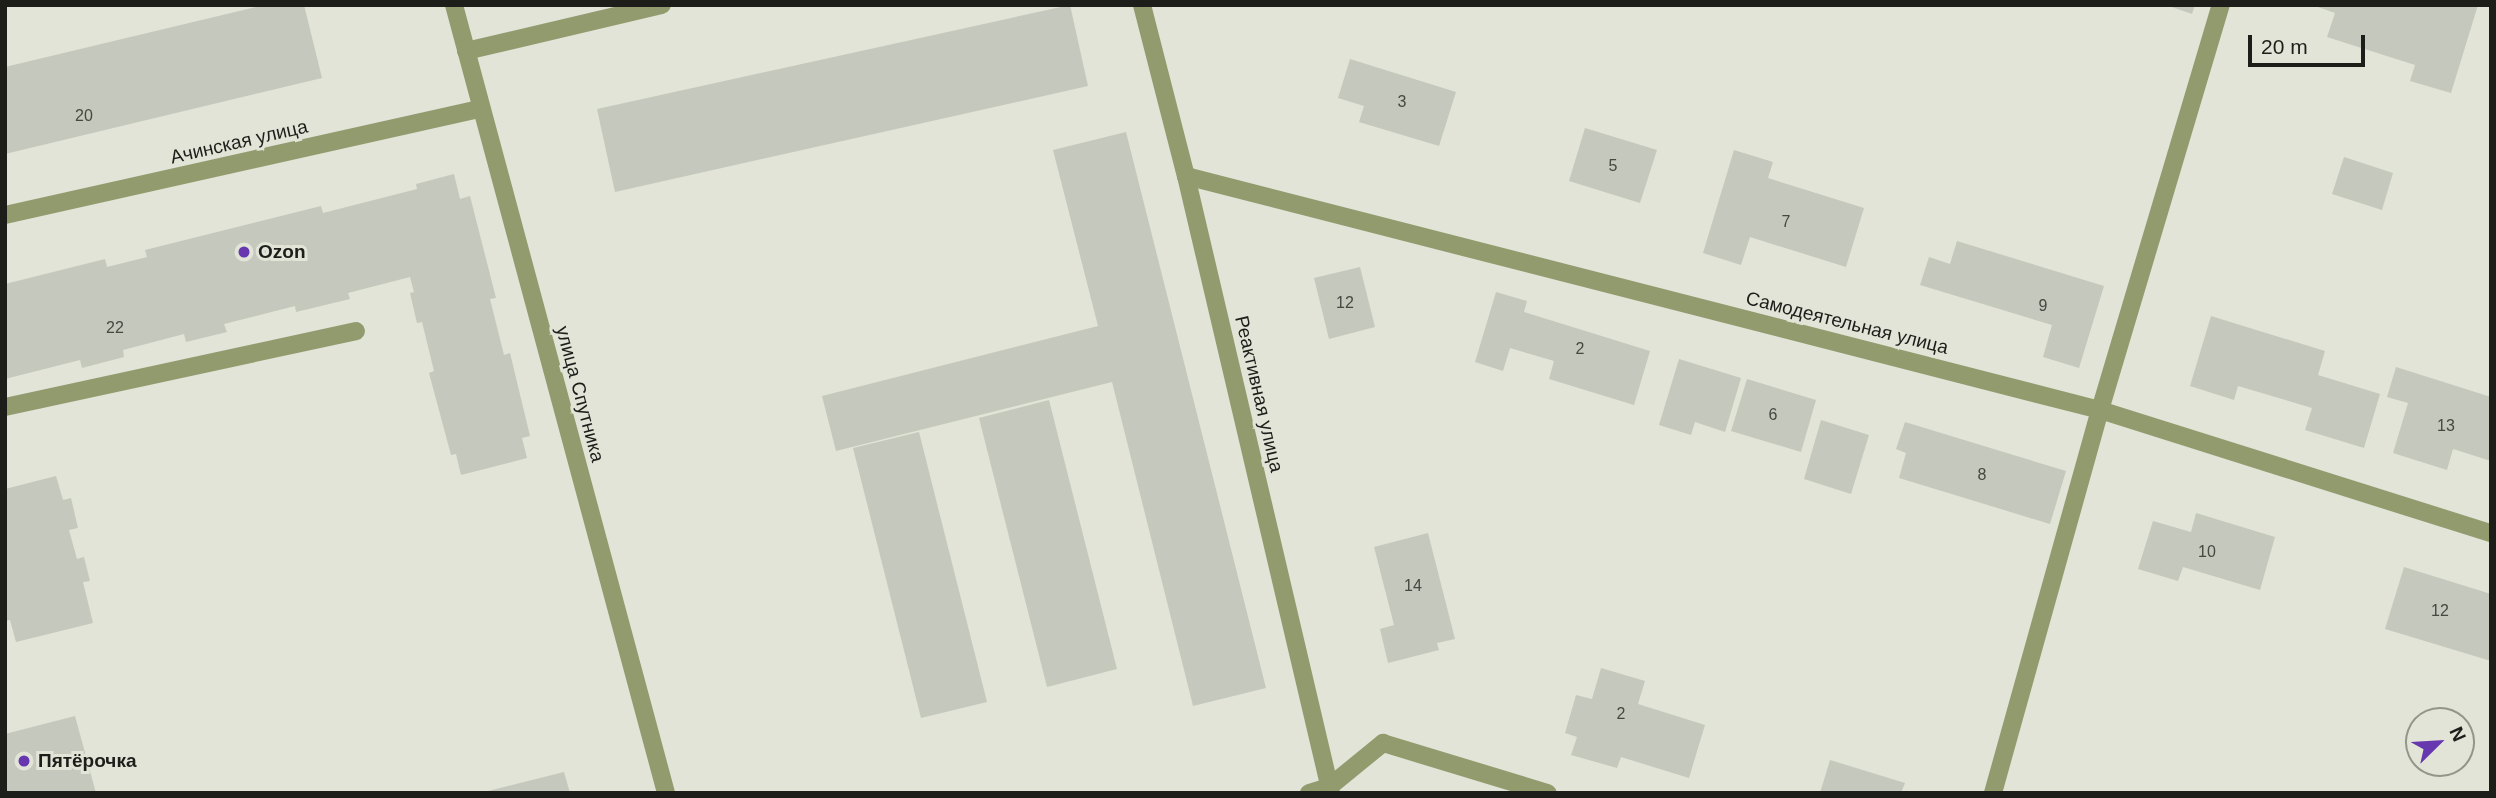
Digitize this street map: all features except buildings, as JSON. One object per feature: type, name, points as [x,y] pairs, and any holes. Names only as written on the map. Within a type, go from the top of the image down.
[{"type":"street","name":"улица Спутника","points":[[454,5],[666,793]]},
{"type":"street","points":[[466,51],[662,5]]},
{"type":"street","name":"Реактивная улица","points":[[1142,5],[1186,176],[1330,790]]},
{"type":"street","points":[[1993,793],[2100,410],[2221,5]]},
{"type":"street","name":"Ачинская улица","points":[[5,215],[481,109]]},
{"type":"street","name":"Самодеятельная улица","points":[[1186,176],[2100,410],[2491,533]]},
{"type":"street","points":[[5,407],[356,331]]},
{"type":"street","points":[[1309,793],[1330,790],[1383,743],[1548,793]]},
{"type":"place","name":"Ozon","points":[[244,252]]},
{"type":"place","name":"Пятёрочка","points":[[24,761]]}]
